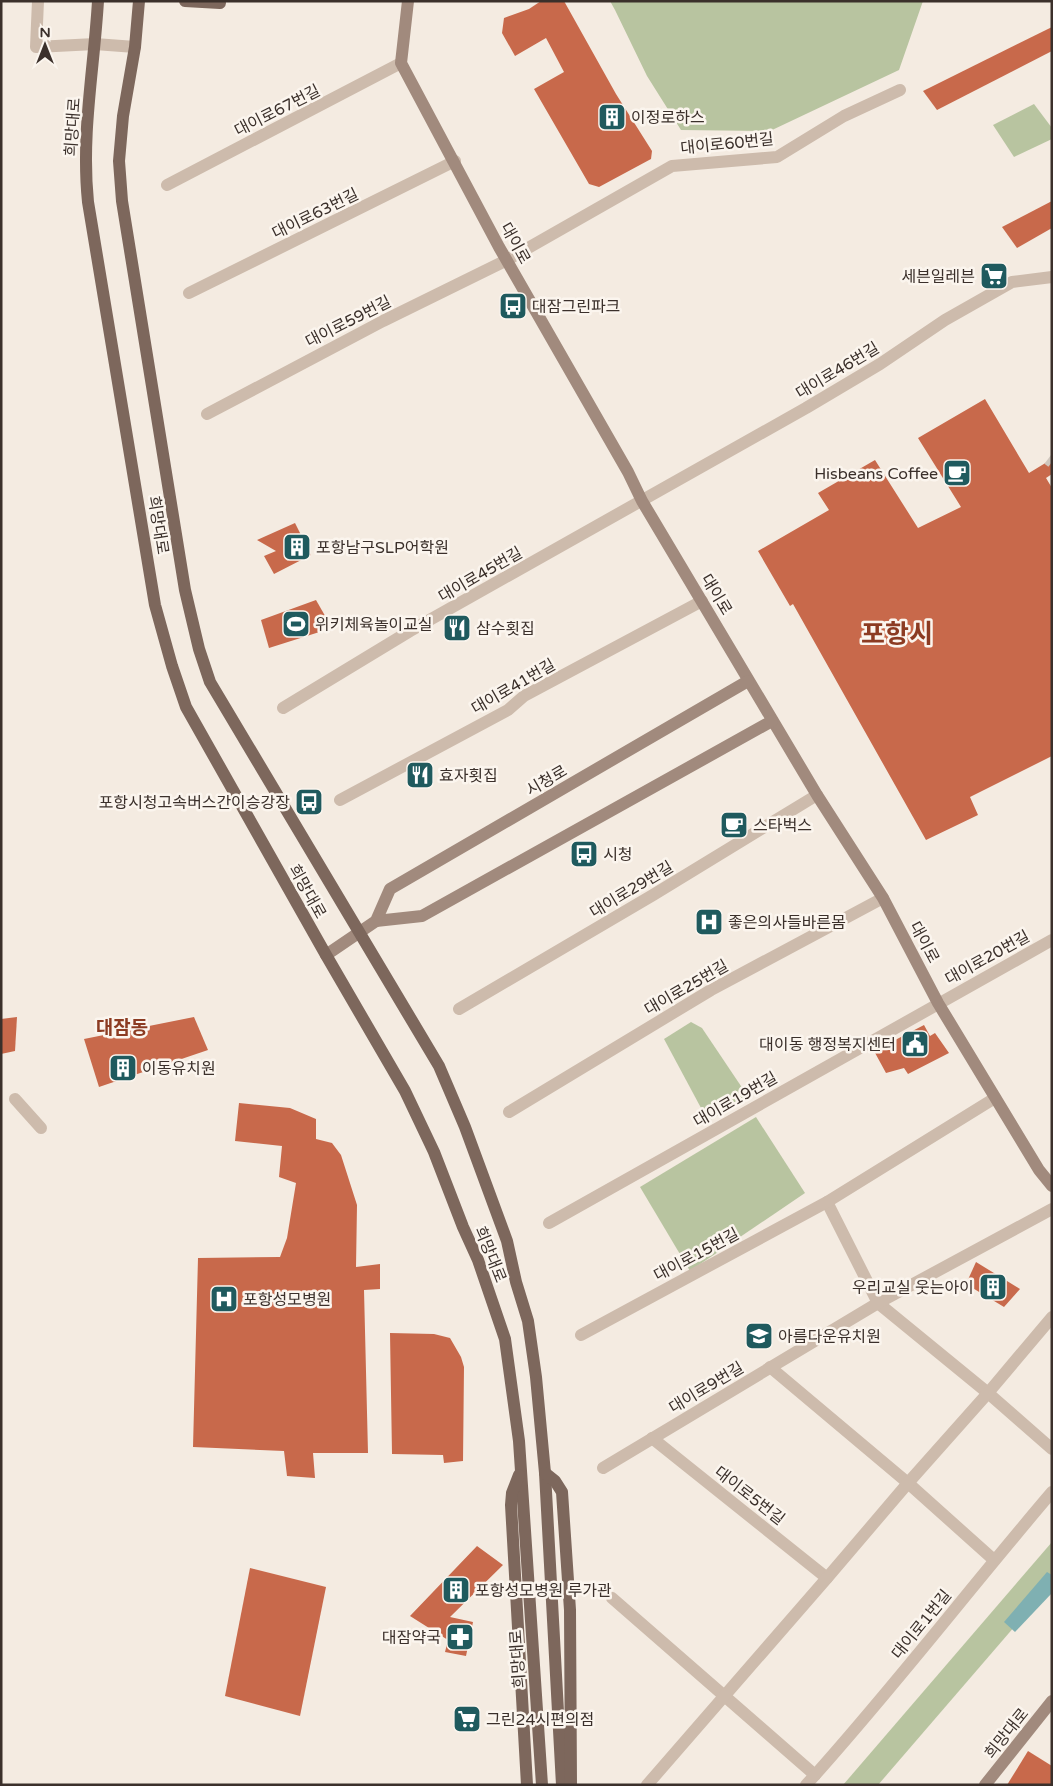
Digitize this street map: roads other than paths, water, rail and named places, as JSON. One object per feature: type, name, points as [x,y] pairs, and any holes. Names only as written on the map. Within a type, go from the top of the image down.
[{"type":"main road","name":"희망대로","points":[[98,1],[85,139],[85,174],[88,202],[155,605],[186,707],[405,1091],[434,1152],[478,1260],[505,1339],[514,1395],[542,1785]]},
{"type":"main road","name":"희망대로","points":[[139,1],[135,47],[123,116],[120,161],[122,201],[185,590],[199,649],[210,682],[439,1066],[465,1127],[504,1232],[528,1321],[536,1377],[545,1473],[562,1785]]},
{"type":"main road","points":[[185,1],[220,4]]},
{"type":"main road","points":[[520,1473],[512,1493],[511,1505],[527,1785]]},
{"type":"main road","points":[[545,1473],[555,1481],[562,1492],[570,1610],[571,1785]]},
{"type":"street","points":[[38,1],[36,47],[95,44],[135,47]]},
{"type":"street","points":[[401,64],[408,1]]},
{"type":"street","name":"대이로","points":[[401,64],[507,260],[628,472],[642,501],[772,721],[883,898],[938,1003],[1038,1170],[1052,1186]]},
{"type":"street","name":"대이로67번길","points":[[167,185],[401,64]]},
{"type":"street","name":"대이로60번길","points":[[507,260],[672,166],[777,157],[844,116],[900,90]]},
{"type":"street","name":"대이로63번길","points":[[189,294],[455,161]]},
{"type":"street","name":"대이로59번길","points":[[207,414],[383,321],[507,260]]},
{"type":"street","name":"대이로46번길","points":[[642,501],[806,408],[880,364],[945,320],[1012,282],[1052,277]]},
{"type":"street","name":"대이로45번길","points":[[283,708],[410,631],[642,501]]},
{"type":"street","name":"대이로41번길","points":[[340,800],[508,710],[524,696],[702,601]]},
{"type":"street","name":"시청로","points":[[376,921],[390,889],[748,681]]},
{"type":"street","points":[[326,955],[376,921],[422,916],[772,721]]},
{"type":"street","name":"대이로29번길","points":[[459,1009],[653,895],[817,795]]},
{"type":"street","name":"대이로25번길","points":[[509,1112],[711,990],[883,898]]},
{"type":"street","name":"대이로20번길","points":[[938,1003],[1052,940]]},
{"type":"street","name":"대이로19번길","points":[[549,1223],[938,1003]]},
{"type":"street","name":"대이로15번길","points":[[581,1335],[827,1202],[995,1098]]},
{"type":"street","points":[[15,1099],[41,1128]]},
{"type":"street","points":[[827,1202],[878,1304],[988,1393],[1052,1449]]},
{"type":"street","name":"대이로9번길","points":[[602,1468],[878,1304],[1052,1209]]},
{"type":"street","points":[[647,1785],[1052,1317]]},
{"type":"street","points":[[770,1367],[908,1483],[994,1560]]},
{"type":"street","name":"대이로5번길","points":[[652,1438],[827,1578]]},
{"type":"street","name":"대이로1번길","points":[[806,1785],[1052,1492]]},
{"type":"street","points":[[612,1598],[815,1774]]},
{"type":"street","name":"희망대로","points":[[985,1785],[1052,1701]]},
{"type":"water","points":[[1047,1572],[1052,1575],[1052,1593],[1015,1632],[1004,1622]]},
{"type":"tunnel","points":[[1048,459],[1052,462]]},
{"type":"place","name":"이정로하스","points":[[612,117]]},
{"type":"place","name":"세븐일레븐","points":[[994,276]]},
{"type":"place","name":"대잠그린파크","points":[[513,306]]},
{"type":"place","name":"Hisbeans Coffee","points":[[957,473]]},
{"type":"place","name":"포항남구SLP어학원","points":[[297,547]]},
{"type":"place","name":"위키체육놀이교실","points":[[296,624]]},
{"type":"place","name":"삼수횟집","points":[[457,628]]},
{"type":"place","name":"효자횟집","points":[[420,775]]},
{"type":"place","name":"포항시청고속버스간이승강장","points":[[309,802]]},
{"type":"place","name":"스타벅스","points":[[734,825]]},
{"type":"place","name":"시청","points":[[584,854]]},
{"type":"place","name":"좋은의사들바른몸","points":[[709,922]]},
{"type":"place","name":"대이동 행정복지센터","points":[[915,1044]]},
{"type":"place","name":"이동유치원","points":[[123,1068]]},
{"type":"place","name":"우리교실 웃는아이","points":[[993,1287]]},
{"type":"place","name":"포항성모병원","points":[[224,1299]]},
{"type":"place","name":"아름다운유치원","points":[[759,1336]]},
{"type":"place","name":"포항성모병원 루가관","points":[[456,1590]]},
{"type":"place","name":"대잠약국","points":[[460,1637]]},
{"type":"place","name":"그린24시편의점","points":[[467,1719]]},
{"type":"district","name":"포항시","points":[[897,634]]},
{"type":"district","name":"대잠동","points":[[122,1027]]}]
